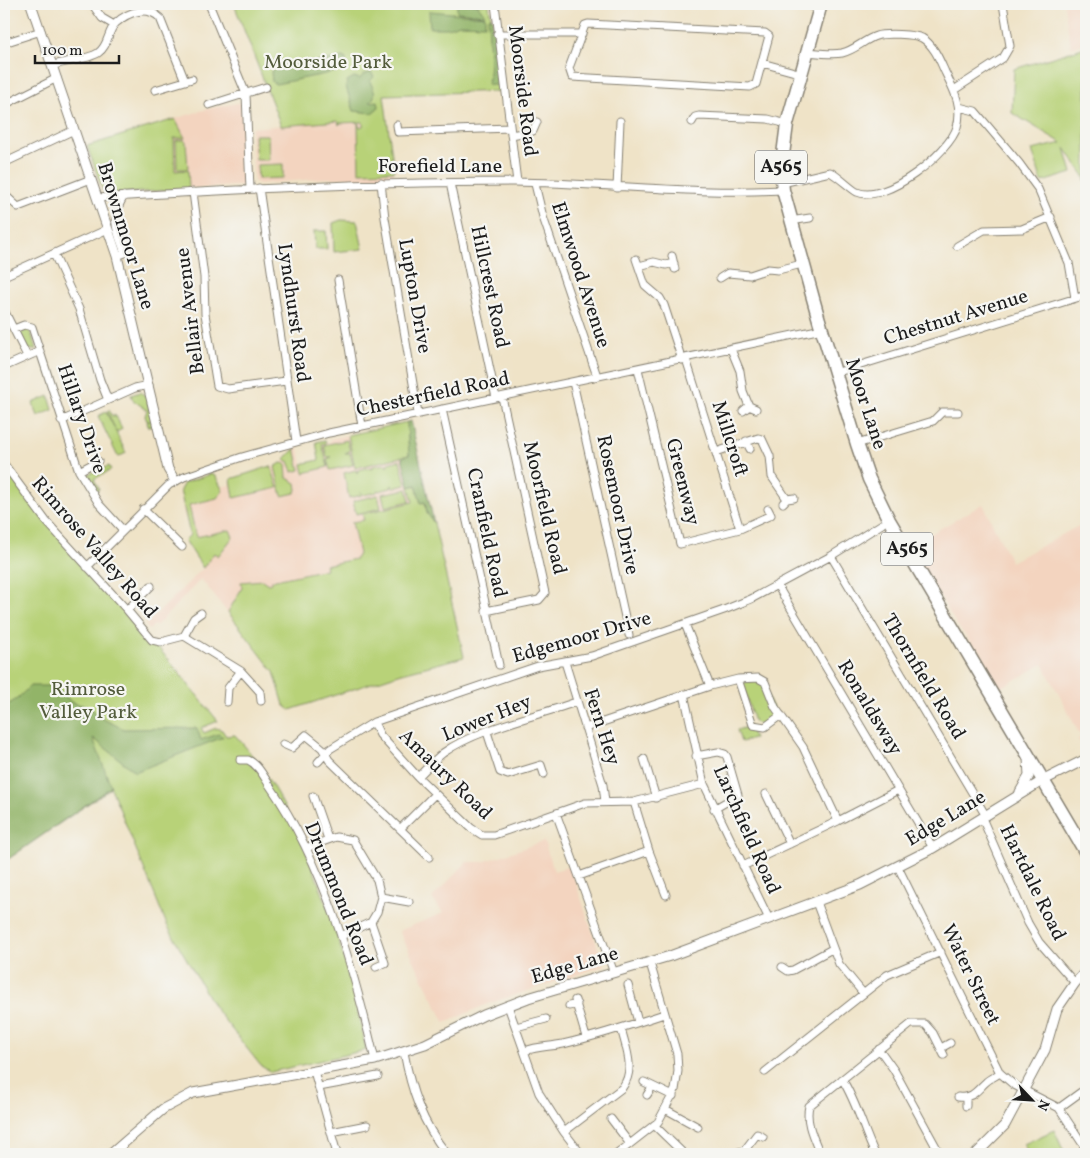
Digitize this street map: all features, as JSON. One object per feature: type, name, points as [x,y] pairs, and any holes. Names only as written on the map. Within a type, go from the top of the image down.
[{"type":"highway","name":"Moor Lane","points":[[821,5],[787,124],[782,154],[782,186],[802,264],[869,479],[890,520],[1028,752],[1042,781]]},
{"type":"highway","name":"A565","points":[[1042,781],[1086,853]]},
{"type":"street","name":"Brownmoor Lane","points":[[31,4],[54,65],[117,256],[168,469],[175,481]]},
{"type":"street","points":[[92,4],[102,18],[114,25]]},
{"type":"street","points":[[209,4],[246,94],[250,189]]},
{"type":"street","name":"Moorside Road","points":[[496,4],[498,34],[517,182]]},
{"type":"street","points":[[796,4],[821,5]]},
{"type":"street","points":[[954,90],[1003,58],[1007,52],[1010,46],[1003,4]]},
{"type":"street","points":[[54,65],[94,55],[101,51],[114,25],[136,12],[154,7],[188,80],[155,90]]},
{"type":"street","points":[[588,24],[765,33],[769,36],[762,63],[756,84],[750,87],[572,77],[569,68],[585,25],[588,24]]},
{"type":"street","points":[[4,43],[41,31]]},
{"type":"street","points":[[498,34],[582,34]]},
{"type":"street","points":[[808,52],[841,54],[857,48],[877,35],[900,35],[922,38],[936,53],[960,106],[975,111],[1019,163],[1038,189],[1069,263],[1075,298]]},
{"type":"street","points":[[762,63],[802,74]]},
{"type":"street","points":[[4,105],[57,78]]},
{"type":"street","points":[[209,105],[266,87]]},
{"type":"street","name":"Forefield Lane","points":[[97,198],[381,183],[517,182],[617,188],[756,192],[830,172],[845,180],[858,193],[874,194],[917,173],[942,150],[957,128],[960,106]]},
{"type":"street","points":[[692,122],[694,117],[699,116],[768,119],[787,124]]},
{"type":"street","points":[[617,188],[620,121]]},
{"type":"street","points":[[398,126],[398,132],[510,132],[533,131],[537,122]]},
{"type":"street","points":[[4,163],[74,130]]},
{"type":"street","points":[[4,194],[14,206],[18,207],[91,179]]},
{"type":"street","name":"Lupton Drive","points":[[381,183],[385,218],[418,414]]},
{"type":"street","name":"Hillcrest Road","points":[[450,183],[499,397]]},
{"type":"street","name":"Elmwood Avenue","points":[[535,184],[543,217],[597,376]]},
{"type":"street","name":"Lyndhurst Road","points":[[260,188],[296,441]]},
{"type":"street","name":"Bellair Avenue","points":[[193,192],[204,277],[205,314],[217,386],[228,390],[286,380]]},
{"type":"street","points":[[117,256],[125,252],[115,218],[117,207],[124,196]]},
{"type":"street","points":[[957,246],[984,230],[1022,229],[1051,217]]},
{"type":"street","points":[[790,221],[810,218]]},
{"type":"street","points":[[4,276],[108,229]]},
{"type":"street","points":[[54,254],[80,309],[100,380],[108,400]]},
{"type":"street","name":"Millcroft","points":[[674,263],[666,265],[654,262],[638,263],[645,285],[660,298],[664,305],[716,452],[740,528]]},
{"type":"street","points":[[720,278],[728,273],[750,275],[768,269],[778,270],[802,264]]},
{"type":"street","points":[[338,280],[362,426]]},
{"type":"street","name":"Chestnut Avenue","points":[[835,373],[1086,295]]},
{"type":"street","points":[[4,310],[27,356]]},
{"type":"street","name":"Hillary Drive","points":[[14,329],[24,325],[32,327],[61,421],[79,471],[99,504],[123,530]]},
{"type":"street","name":"Chesterfield Road","points":[[87,567],[143,509],[175,481],[296,441],[822,330]]},
{"type":"street","points":[[731,349],[740,371],[743,392],[752,407],[743,411]]},
{"type":"street","points":[[4,367],[40,351]]},
{"type":"street","name":"Greenway","points":[[638,369],[680,544],[740,528]]},
{"type":"street","name":"Rosemoor Drive","points":[[573,382],[629,635]]},
{"type":"street","points":[[61,421],[135,388],[149,385]]},
{"type":"street","name":"Moorfield Road","points":[[486,611],[539,600],[545,593],[499,397]]},
{"type":"street","name":"Cranfield Road","points":[[442,409],[499,665]]},
{"type":"street","points":[[857,444],[933,421],[942,412],[958,412]]},
{"type":"street","points":[[716,452],[748,445],[758,438],[765,442],[770,456],[772,477],[788,500]]},
{"type":"street","points":[[79,471],[98,461]]},
{"type":"street","name":"Rimrose Valley Road","points":[[4,464],[46,522],[154,642],[184,636]]},
{"type":"street","points":[[143,509],[182,547]]},
{"type":"street","points":[[740,528],[771,515],[768,509]]},
{"type":"street","name":"Edgemoor Drive","points":[[318,762],[345,738],[374,722],[538,666],[592,656],[724,610],[777,585],[831,556],[882,524]]},
{"type":"street","name":"Thornfield Road","points":[[831,556],[984,817]]},
{"type":"street","name":"Ronaldsway","points":[[777,585],[933,848]]},
{"type":"street","points":[[127,610],[151,586]]},
{"type":"street","points":[[201,613],[194,618],[184,636],[241,670],[260,692],[261,701]]},
{"type":"street","points":[[685,624],[710,686]]},
{"type":"street","name":"Fern Hey","points":[[565,662],[602,784],[605,802]]},
{"type":"street","points":[[227,702],[228,688],[241,670]]},
{"type":"street","points":[[585,728],[710,686],[754,677],[762,680],[781,715],[803,748],[838,821]]},
{"type":"street","points":[[738,679],[754,725],[765,727],[781,715]]},
{"type":"street","name":"Larchfield Road","points":[[684,694],[696,756],[704,784],[714,809],[769,920]]},
{"type":"street","name":"Lower Hey","points":[[418,777],[444,753],[487,732],[576,702]]},
{"type":"street","name":"Amaury Road","points":[[374,722],[380,735],[418,777],[471,828],[482,835],[494,835],[585,803],[634,802],[656,798],[704,784]]},
{"type":"street","points":[[487,732],[500,772],[508,775],[541,765],[544,774]]},
{"type":"street","points":[[283,744],[292,748],[306,736],[428,857]]},
{"type":"street","points":[[696,756],[718,752],[725,754],[727,757],[738,795],[714,809]]},
{"type":"street","points":[[1015,798],[1023,789],[1029,776],[1028,752]]},
{"type":"street","points":[[652,756],[641,760],[656,798]]},
{"type":"street","name":"Edge Lane","points":[[111,1154],[163,1110],[193,1093],[314,1072],[375,1060],[404,1052],[508,1006],[563,987],[650,963],[860,885],[898,868],[1042,781],[1086,759]]},
{"type":"street","name":"Drummond Road","points":[[240,760],[248,760],[258,768],[284,805],[306,848],[341,936],[362,1002],[375,1060]]},
{"type":"street","points":[[743,866],[898,790]]},
{"type":"street","points":[[400,829],[435,794]]},
{"type":"street","points":[[766,794],[790,844]]},
{"type":"street","points":[[313,796],[328,840]]},
{"type":"street","points":[[634,802],[649,851],[666,895]]},
{"type":"street","points":[[556,814],[614,973]]},
{"type":"street","name":"Hartdale Road","points":[[984,817],[1035,936],[1048,956],[1075,983]]},
{"type":"street","points":[[306,848],[342,837],[353,840],[358,844],[380,886],[381,896],[377,912],[371,922],[341,936]]},
{"type":"street","points":[[579,876],[649,851]]},
{"type":"street","name":"Water Street","points":[[898,868],[1000,1073],[1014,1085],[1059,1108]]},
{"type":"street","points":[[381,896],[409,902]]},
{"type":"street","points":[[816,902],[839,964],[863,993]]},
{"type":"street","points":[[371,922],[385,963],[376,967]]},
{"type":"street","points":[[782,967],[791,974],[832,949]]},
{"type":"street","points":[[765,1072],[887,975],[941,952]]},
{"type":"street","points":[[616,1154],[654,1126],[667,1110],[673,1096],[678,1071],[677,1054],[650,963]]},
{"type":"street","points":[[978,1154],[1005,1125],[1045,1050],[1058,1009],[1086,970]]},
{"type":"street","points":[[627,989],[638,1022]]},
{"type":"street","points":[[574,1003],[586,1037]]},
{"type":"street","points":[[508,1006],[539,1093],[567,1130],[581,1154]]},
{"type":"street","points":[[525,1051],[541,1045],[560,1044],[664,1014]]},
{"type":"street","points":[[516,1027],[546,1019]]},
{"type":"street","points":[[820,1154],[809,1124],[807,1113],[809,1106],[911,1024],[917,1022],[925,1024],[933,1033],[942,1051],[950,1043]]},
{"type":"street","points":[[567,1130],[622,1088],[627,1081],[630,1073],[630,1063],[620,1028]]},
{"type":"street","points":[[880,1048],[940,1154]]},
{"type":"street","points":[[404,1052],[417,1105],[429,1131],[447,1154]]},
{"type":"street","points":[[314,1072],[337,1154]]},
{"type":"street","points":[[966,1106],[962,1097],[980,1090],[985,1082],[1000,1073]]},
{"type":"street","points":[[319,1087],[378,1076]]},
{"type":"street","points":[[842,1079],[858,1110],[865,1134],[875,1154]]},
{"type":"street","points":[[644,1082],[673,1096]]},
{"type":"street","points":[[646,1095],[652,1087]]},
{"type":"street","points":[[1086,1093],[1081,1092],[1059,1108],[1086,1149]]},
{"type":"street","points":[[667,1110],[698,1127]]},
{"type":"street","points":[[612,1119],[630,1144]]},
{"type":"street","points":[[331,1132],[367,1125]]},
{"type":"street","points":[[654,1126],[684,1154]]},
{"type":"street","points":[[730,1154],[746,1152],[757,1134],[763,1137]]},
{"type":"shaded area","points":[[1064,4],[1086,4],[1086,43],[1071,47]]},
{"type":"shaded area","points":[[243,102],[246,185],[111,194],[103,191],[87,146],[207,109]]},
{"type":"shaded area","points":[[386,117],[395,179],[326,178],[259,184],[254,181],[251,128]]},
{"type":"shaded area","points":[[411,421],[464,657],[402,673],[290,710],[284,705],[277,678],[266,661],[201,579],[156,626],[154,625],[149,630],[144,623],[147,624],[203,568],[184,514],[180,490],[184,483],[211,474],[216,477],[220,487],[230,485],[231,479],[271,466],[274,468],[283,463],[294,448],[298,446],[302,464],[319,460],[316,442],[325,440],[326,443],[330,442],[331,439]]},
{"type":"shaded area","points":[[983,504],[1011,562],[1086,522],[1086,753],[1078,739],[1081,737],[1043,664],[995,691],[981,661],[966,636],[958,627],[910,546]]},
{"type":"shaded area","points":[[544,841],[554,871],[570,866],[604,966],[487,1004],[445,1023],[399,931],[443,913],[432,898],[467,862],[483,862]]},
{"type":"green space","name":"Moorside Park","points":[[234,4],[489,4],[501,91],[384,95],[394,171],[359,172],[358,123],[360,127],[363,126],[363,122],[340,123],[339,125],[338,121],[281,126]]},
{"type":"green space","points":[[457,4],[477,4],[485,15],[457,12]]},
{"type":"green space","points":[[429,11],[485,16],[485,25],[460,24],[447,28],[430,28]]},
{"type":"green space","points":[[488,17],[492,17],[500,86],[488,84],[490,62]]},
{"type":"green space","points":[[1086,47],[1086,185],[1084,176],[1065,148],[1072,173],[1042,182],[1032,150],[1062,143],[1012,113],[1014,69]]},
{"type":"green space","points":[[342,57],[346,59],[345,70],[276,84],[272,82],[271,71],[284,61],[301,65]]},
{"type":"green space","points":[[371,72],[374,77],[370,81],[374,97],[370,102],[378,101],[379,107],[372,113],[354,111],[346,87],[347,81],[354,77],[360,79],[363,75]]},
{"type":"green space","points":[[175,119],[185,138],[174,138],[175,171],[188,170],[189,189],[111,194],[103,191],[87,146]]},
{"type":"green space","points":[[254,135],[268,135],[269,160],[256,160]]},
{"type":"green space","points":[[176,140],[185,140],[186,142],[188,169],[177,169]]},
{"type":"green space","points":[[283,164],[283,178],[258,179],[257,165]]},
{"type":"green space","points":[[341,220],[357,221],[363,249],[334,252],[333,223]]},
{"type":"green space","points":[[314,231],[326,231],[327,249],[315,249]]},
{"type":"green space","points":[[22,328],[30,329],[35,350],[26,349],[18,331]]},
{"type":"green space","points":[[140,392],[147,397],[153,426],[148,426],[147,422],[150,421],[147,421],[145,416],[147,410],[133,400],[131,395]]},
{"type":"green space","points":[[49,396],[53,410],[38,416],[33,403]]},
{"type":"green space","points":[[109,410],[112,416],[115,414],[114,417],[116,416],[122,429],[117,432],[115,430],[126,453],[118,457],[98,416],[106,412],[115,429],[107,411]]},
{"type":"green space","points":[[411,421],[434,523],[427,513],[425,502],[421,503],[416,485],[409,487],[402,457],[409,455],[407,422]]},
{"type":"green space","points":[[407,422],[409,455],[355,468],[348,435]]},
{"type":"green space","points":[[325,440],[326,443],[322,444],[328,467],[304,473],[302,464],[319,460],[316,442]]},
{"type":"green space","points":[[347,440],[350,451],[345,453],[350,453],[353,465],[330,470],[327,459],[332,457],[327,457],[324,445]]},
{"type":"green space","points":[[295,448],[300,470],[293,472],[289,461],[285,459]]},
{"type":"green space","points":[[400,460],[406,485],[393,488],[392,485],[391,488],[379,491],[378,489],[377,492],[364,495],[361,492],[362,495],[349,498],[344,473],[356,470],[357,473],[358,470],[371,467],[372,470],[373,466],[385,464],[388,466],[388,463]]},
{"type":"green space","points":[[281,463],[286,464],[287,478],[296,483],[297,490],[295,493],[282,496],[275,467]]},
{"type":"green space","points":[[109,466],[111,470],[94,479],[99,489],[96,492],[86,475]]},
{"type":"green space","points":[[271,466],[278,488],[234,498],[231,479]]},
{"type":"green space","name":"Rimrose Valley Park","points":[[4,468],[148,642],[157,646],[218,721],[201,728],[204,733],[216,728],[222,730],[226,736],[235,735],[259,765],[281,801],[301,841],[319,884],[347,970],[366,1050],[271,1072],[261,1066],[214,1007],[167,925],[111,788],[4,862]]},
{"type":"green space","points":[[211,474],[216,477],[223,491],[217,498],[189,505],[196,537],[230,530],[233,537],[218,556],[214,553],[203,568],[185,540],[190,535],[180,490],[184,483]]},
{"type":"green space","points":[[416,485],[421,503],[425,502],[427,513],[434,523],[464,657],[402,673],[290,710],[284,705],[274,672],[228,612],[242,588],[241,582],[262,580],[268,584],[271,581],[326,569],[325,565],[356,559],[359,554],[352,522],[364,520],[362,514],[413,502],[409,487]]},
{"type":"green space","points":[[407,489],[410,501],[385,507],[382,494]]},
{"type":"green space","points":[[378,495],[381,508],[356,514],[353,501]]},
{"type":"green space","points":[[745,680],[761,682],[776,715],[765,725],[754,722],[742,683]]},
{"type":"green space","points":[[30,686],[56,686],[71,702],[89,707],[105,720],[124,729],[197,728],[201,740],[219,734],[223,737],[135,772],[93,738],[111,787],[4,862],[4,707],[17,699]]},
{"type":"green space","points":[[750,726],[754,739],[741,742],[737,730]]},
{"type":"green space","points":[[1054,1130],[1065,1154],[1028,1154],[1024,1144]]}]
